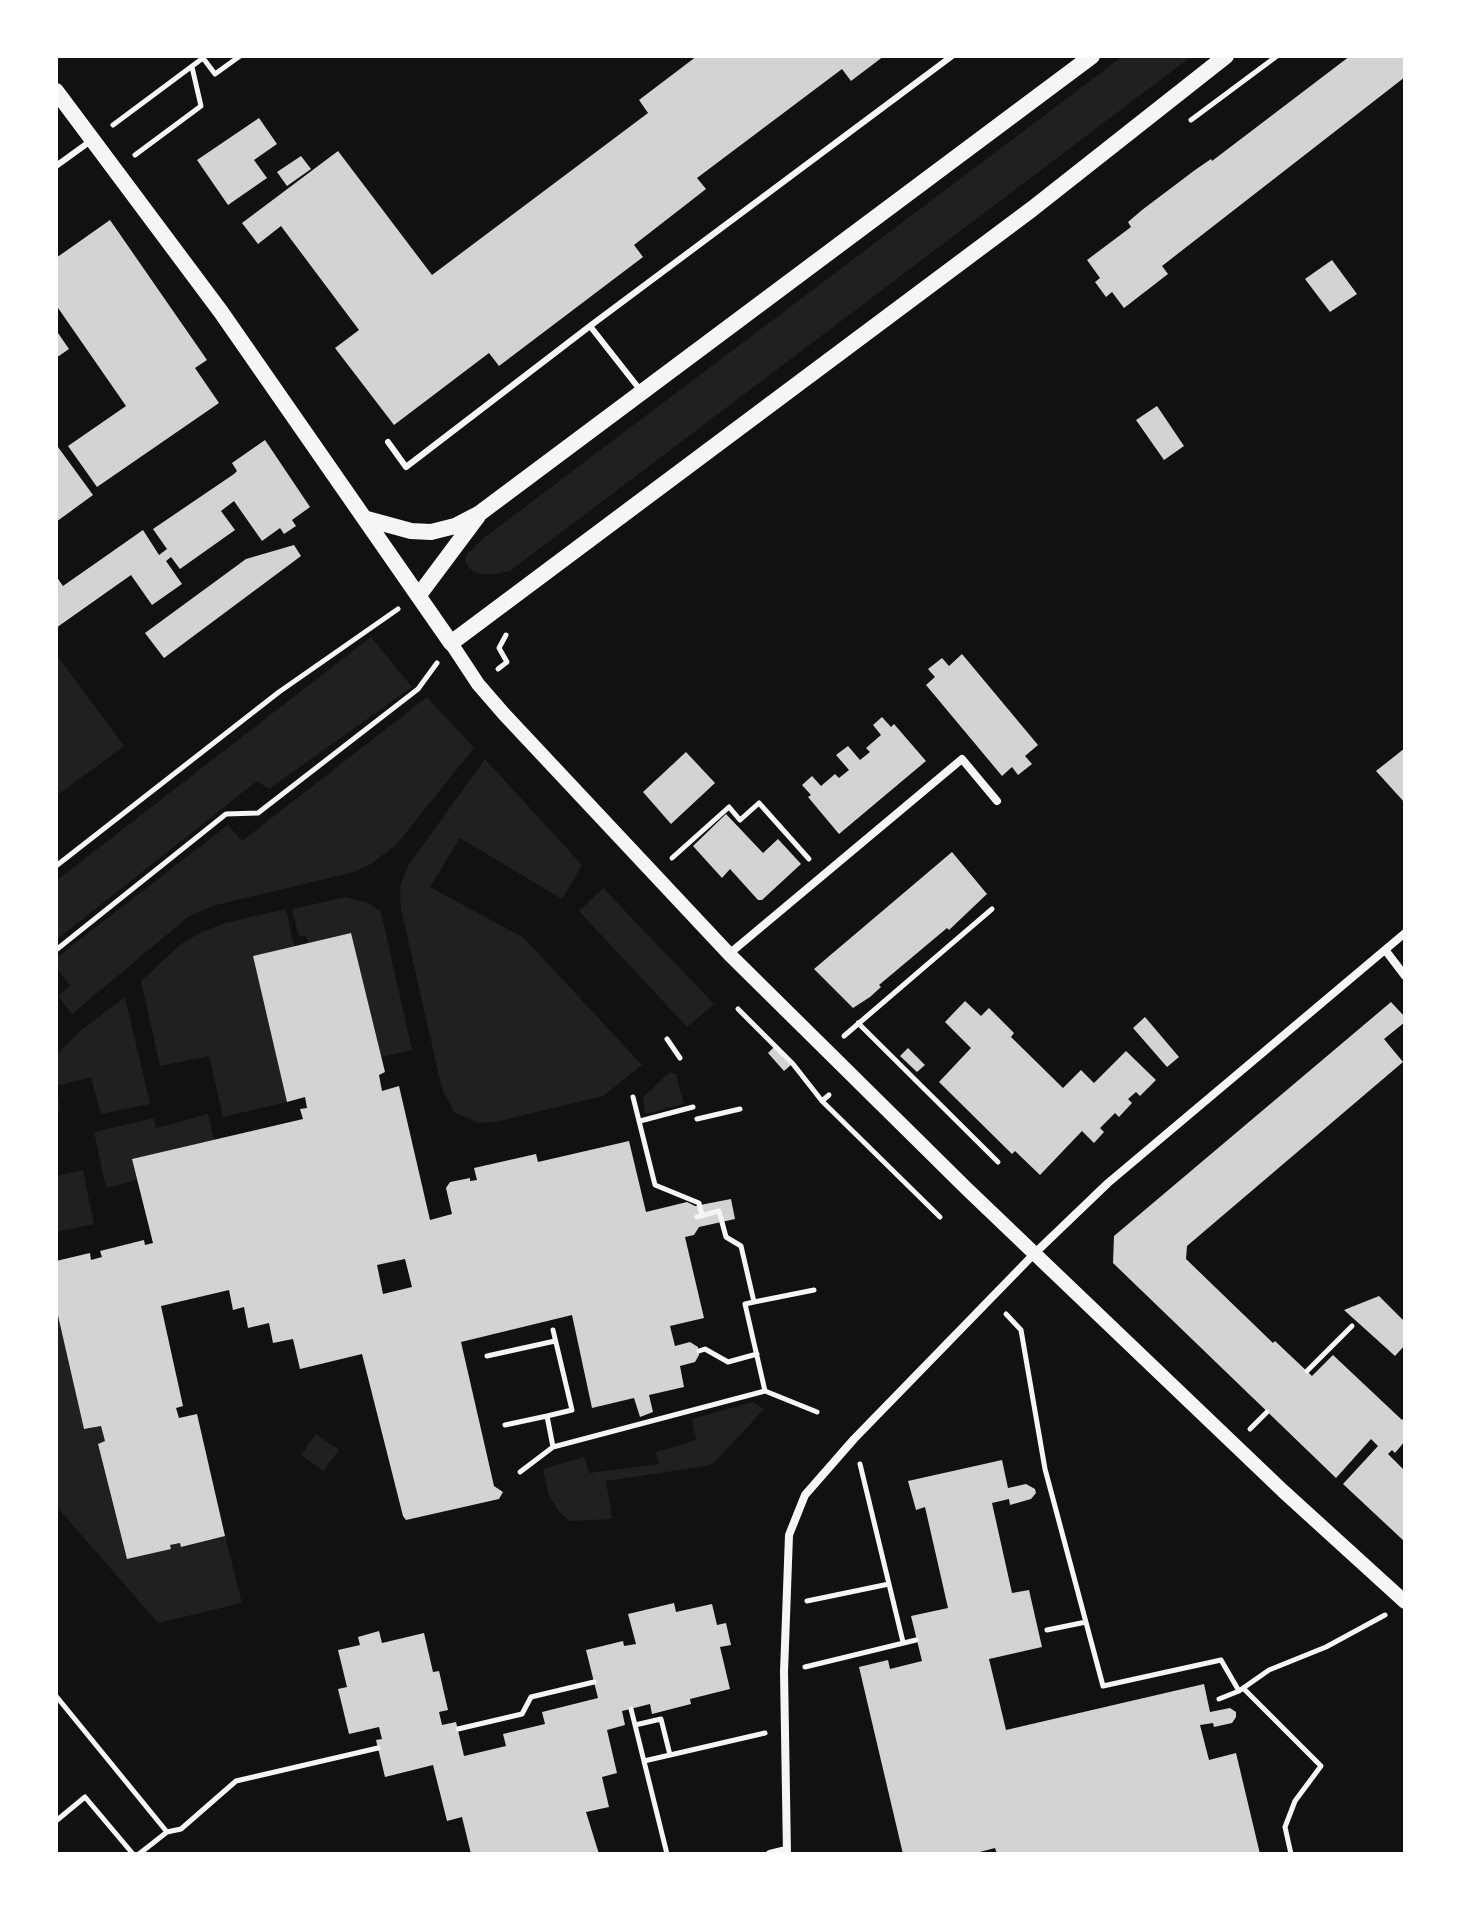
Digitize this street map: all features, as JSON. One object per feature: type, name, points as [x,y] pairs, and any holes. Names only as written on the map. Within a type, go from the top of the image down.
[{"type":"main road","points":[[367,519],[411,531],[431,532],[455,526],[480,513],[1092,56]]},
{"type":"main road","points":[[56,91],[221,312],[451,643],[1032,209],[1226,56]]},
{"type":"main road","points":[[419,595],[480,513]]},
{"type":"street","points":[[451,643],[486,694],[729,954],[1283,1491],[1405,1602]]},
{"type":"street","points":[[729,954],[962,759],[997,801]]},
{"type":"street","points":[[770,1854],[787,1852],[785,1728],[789,1535],[805,1495],[854,1439],[1035,1253],[1108,1183],[1405,933]]},
{"type":"street","points":[[1386,951],[1405,976]]},
{"type":"lane","points":[[388,442],[406,467],[952,56]]},
{"type":"lane","points":[[56,166],[93,139]]},
{"type":"lane","points":[[590,326],[641,391]]},
{"type":"path","points":[[93,139],[203,57],[215,74],[240,56]]},
{"type":"path","points":[[115,170],[201,106],[192,67]]},
{"type":"path","points":[[56,866],[279,692],[419,595]]},
{"type":"path","points":[[56,950],[226,814],[258,813],[283,794],[418,689],[451,643]]},
{"type":"path","points":[[653,874],[729,807],[740,820],[759,803],[823,875]]},
{"type":"path","points":[[992,909],[858,1023],[998,1162]]},
{"type":"path","points":[[738,1009],[793,1064],[822,1101],[940,1217]]},
{"type":"path","points":[[667,1039],[680,1058]]},
{"type":"path","points":[[822,1101],[829,1095]]},
{"type":"path","points":[[633,1097],[655,1185],[699,1203],[700,1216],[719,1211],[726,1237],[741,1246],[754,1302]]},
{"type":"path","points":[[640,1121],[693,1107]]},
{"type":"path","points":[[697,1119],[740,1109]]},
{"type":"path","points":[[765,1391],[745,1304],[814,1290]]},
{"type":"path","points":[[992,1299],[1021,1330],[1045,1469],[1103,1686],[1221,1660],[1241,1689],[1321,1766],[1295,1801],[1285,1827],[1291,1854]]},
{"type":"path","points":[[1307,1371],[1352,1326]]},
{"type":"path","points":[[505,1425],[572,1410],[553,1330]]},
{"type":"path","points":[[487,1356],[555,1341]]},
{"type":"path","points":[[699,1351],[705,1349],[728,1362],[757,1354]]},
{"type":"path","points":[[520,1472],[553,1447],[765,1391],[817,1412]]},
{"type":"path","points":[[547,1416],[553,1447]]},
{"type":"path","points":[[854,1439],[903,1642]]},
{"type":"path","points":[[786,1605],[889,1584]]},
{"type":"path","points":[[1219,1699],[1269,1670],[1326,1647],[1392,1612]]},
{"type":"path","points":[[1047,1630],[1086,1622]]},
{"type":"path","points":[[832,1660],[916,1640]]},
{"type":"path","points":[[458,1729],[522,1714],[531,1697],[594,1682]]},
{"type":"path","points":[[56,1696],[167,1832]]},
{"type":"path","points":[[631,1709],[667,1854]]},
{"type":"path","points":[[635,1725],[661,1719],[670,1755]]},
{"type":"path","points":[[644,1761],[785,1728]]},
{"type":"path","points":[[56,1821],[85,1797],[136,1854],[167,1832],[181,1829],[236,1781],[378,1748]]},
{"type":"shaded area","points":[[1123,56],[1192,56],[510,571],[491,575],[470,569],[465,561],[466,555],[485,537]]},
{"type":"shaded area","points":[[371,637],[412,687],[269,789],[257,781],[56,940],[56,881]]},
{"type":"shaded area","points":[[56,654],[124,746],[56,796]]},
{"type":"shaded area","points":[[427,697],[474,748],[396,845],[371,864],[354,872],[212,906],[188,917],[72,1014],[58,996],[70,986],[56,968],[56,958],[228,825],[242,841]]},
{"type":"shaded area","points":[[485,759],[582,865],[562,899],[460,838],[430,887],[524,938],[642,1065],[603,1096],[495,1122],[478,1123],[454,1112],[442,1089],[401,909],[400,886],[408,866]]},
{"type":"shaded area","points":[[603,888],[714,1004],[687,1027],[579,911]]},
{"type":"shaded area","points":[[346,897],[369,903],[381,912],[412,1050],[381,1057],[351,933],[308,943],[306,936],[299,936],[292,909]]},
{"type":"shaded area","points":[[286,909],[294,946],[253,956],[287,1102],[223,1117],[209,1056],[160,1066],[141,981],[181,944],[200,933],[225,923]]},
{"type":"shaded area","points":[[125,997],[150,1104],[101,1114],[91,1077],[56,1086],[56,1055],[80,1031]]},
{"type":"shaded area","points":[[670,1072],[676,1074],[684,1104],[645,1114],[643,1097]]},
{"type":"shaded area","points":[[56,1086],[60,1110],[56,1111]]},
{"type":"shaded area","points":[[208,1114],[214,1140],[132,1159],[137,1180],[106,1188],[94,1132],[154,1118],[156,1128]]},
{"type":"shaded area","points":[[83,1170],[94,1224],[56,1232],[56,1176]]},
{"type":"shaded area","points":[[56,1307],[84,1429],[101,1426],[105,1441],[98,1444],[127,1559],[171,1549],[170,1545],[180,1543],[182,1547],[225,1536],[242,1603],[158,1623],[56,1506]]},
{"type":"shaded area","points":[[753,1402],[764,1409],[715,1462],[707,1466],[606,1481],[612,1519],[570,1521],[560,1513],[549,1496],[543,1469],[584,1457],[589,1473],[659,1464],[656,1452],[696,1440],[692,1419]]},
{"type":"shaded area","points":[[316,1434],[339,1450],[323,1471],[301,1455]]},
{"type":"building","points":[[697,56],[884,56],[851,81],[842,69],[697,178],[706,189],[634,245],[643,257],[499,366],[489,353],[394,425],[335,348],[359,330],[281,226],[258,244],[242,223],[338,151],[432,275],[648,113],[639,100]]},
{"type":"building","points":[[1350,56],[1405,56],[1405,77],[1162,266],[1168,274],[1124,308],[1112,292],[1106,297],[1095,282],[1100,278],[1087,260],[1131,227],[1128,222],[1142,210]]},
{"type":"building","points":[[259,118],[277,144],[254,160],[267,178],[228,205],[197,160]]},
{"type":"building","points":[[301,156],[311,169],[287,186],[277,172]]},
{"type":"building","points":[[110,220],[207,360],[195,368],[219,403],[97,487],[68,446],[126,406],[56,305],[56,258]]},
{"type":"building","points":[[1332,260],[1357,294],[1330,312],[1305,279]]},
{"type":"building","points":[[56,330],[69,349],[56,358]]},
{"type":"building","points":[[1157,406],[1184,446],[1164,460],[1136,420]]},
{"type":"building","points":[[265,440],[310,507],[292,520],[296,526],[284,534],[280,528],[262,541],[234,501],[221,511],[235,530],[180,569],[171,557],[166,561],[182,584],[152,605],[131,575],[56,628],[56,576],[63,586],[143,530],[159,555],[167,549],[153,529],[234,474],[237,471],[232,463]]},
{"type":"building","points":[[58,447],[93,495],[56,522],[56,449]]},
{"type":"building","points":[[294,545],[301,556],[164,658],[145,633],[246,559]]},
{"type":"building","points":[[962,654],[1038,745],[1025,756],[1032,764],[1018,775],[1012,767],[1002,776],[926,685],[935,677],[928,669],[942,658],[949,666]]},
{"type":"building","points":[[882,717],[891,727],[894,724],[926,761],[839,834],[808,797],[811,795],[802,785],[812,776],[821,786],[835,774],[839,778],[849,770],[836,755],[848,746],[860,760],[870,752],[866,748],[881,735],[873,725]]},
{"type":"building","points":[[1405,748],[1405,803],[1376,771]]},
{"type":"building","points":[[686,752],[715,783],[671,824],[643,792]]},
{"type":"building","points":[[726,814],[763,853],[778,839],[801,864],[762,900],[758,900],[730,869],[722,878],[693,846]]},
{"type":"building","points":[[952,852],[987,894],[949,930],[947,928],[879,985],[881,987],[870,997],[853,1008],[814,969]]},
{"type":"building","points":[[351,933],[385,1072],[379,1075],[382,1091],[399,1086],[430,1220],[452,1214],[446,1188],[450,1182],[470,1178],[470,1181],[477,1180],[474,1168],[536,1154],[538,1162],[629,1141],[646,1212],[687,1202],[695,1206],[731,1199],[735,1219],[699,1227],[694,1235],[685,1237],[704,1318],[670,1326],[675,1346],[690,1342],[698,1347],[699,1355],[695,1362],[680,1366],[684,1387],[649,1395],[653,1412],[640,1417],[634,1398],[592,1408],[572,1315],[461,1342],[494,1486],[503,1492],[499,1499],[406,1520],[362,1354],[300,1369],[293,1339],[273,1343],[269,1323],[248,1328],[244,1307],[233,1310],[229,1290],[161,1306],[183,1406],[176,1408],[179,1418],[197,1414],[225,1536],[181,1547],[180,1543],[170,1545],[171,1549],[127,1559],[98,1444],[105,1441],[101,1426],[84,1429],[56,1307],[56,1261],[90,1253],[91,1260],[102,1257],[100,1251],[144,1240],[145,1245],[153,1243],[132,1159],[303,1119],[300,1109],[307,1108],[305,1097],[287,1102],[253,956]],"holes":[[[405,1259],[412,1287],[383,1294],[377,1265]]]},
{"type":"building","points":[[965,1001],[981,1016],[989,1008],[1014,1033],[1011,1037],[1063,1088],[1081,1070],[1094,1083],[1126,1051],[1156,1080],[1140,1096],[1136,1092],[1128,1099],[1132,1103],[1119,1117],[1115,1113],[1100,1128],[1104,1132],[1094,1143],[1082,1131],[1040,1175],[1015,1151],[1012,1154],[939,1082],[971,1048],[945,1022]]},
{"type":"building","points":[[1391,1002],[1405,1017],[1405,1022],[1384,1039],[1403,1062],[1187,1246],[1186,1259],[1312,1376],[1333,1355],[1402,1420],[1405,1416],[1405,1441],[1395,1453],[1392,1450],[1388,1454],[1405,1471],[1405,1542],[1343,1484],[1378,1446],[1371,1439],[1336,1478],[1113,1263],[1114,1236]]},
{"type":"building","points":[[1145,1017],[1179,1057],[1167,1067],[1133,1028]]},
{"type":"building","points":[[774,1047],[791,1065],[784,1071],[768,1053]]},
{"type":"building","points":[[908,1048],[925,1065],[917,1072],[900,1056]]},
{"type":"building","points":[[1379,1296],[1405,1322],[1405,1345],[1395,1356],[1344,1310]]},
{"type":"building","points":[[1002,1460],[1008,1488],[1026,1484],[1036,1493],[1031,1499],[1010,1505],[1009,1499],[992,1503],[1012,1593],[1029,1590],[1042,1647],[989,1659],[1006,1730],[1204,1684],[1210,1712],[1230,1708],[1236,1712],[1232,1723],[1214,1727],[1213,1723],[1200,1725],[1209,1760],[1236,1753],[1260,1854],[997,1854],[995,1848],[972,1854],[903,1854],[859,1667],[888,1660],[890,1669],[922,1661],[911,1616],[948,1608],[925,1507],[916,1510],[908,1481]]},
{"type":"building","points":[[674,1603],[676,1612],[712,1604],[717,1625],[726,1623],[731,1645],[720,1647],[730,1689],[690,1699],[691,1704],[652,1714],[650,1704],[622,1711],[625,1725],[607,1730],[617,1773],[602,1777],[609,1807],[586,1812],[599,1854],[471,1854],[462,1817],[447,1821],[433,1765],[385,1777],[376,1740],[382,1739],[379,1727],[349,1734],[338,1689],[347,1687],[338,1650],[360,1645],[358,1637],[379,1631],[382,1643],[424,1633],[433,1672],[439,1671],[448,1710],[439,1712],[442,1725],[456,1722],[464,1756],[506,1746],[503,1734],[545,1724],[542,1712],[598,1698],[586,1650],[623,1641],[624,1646],[636,1644],[628,1614]]}]
